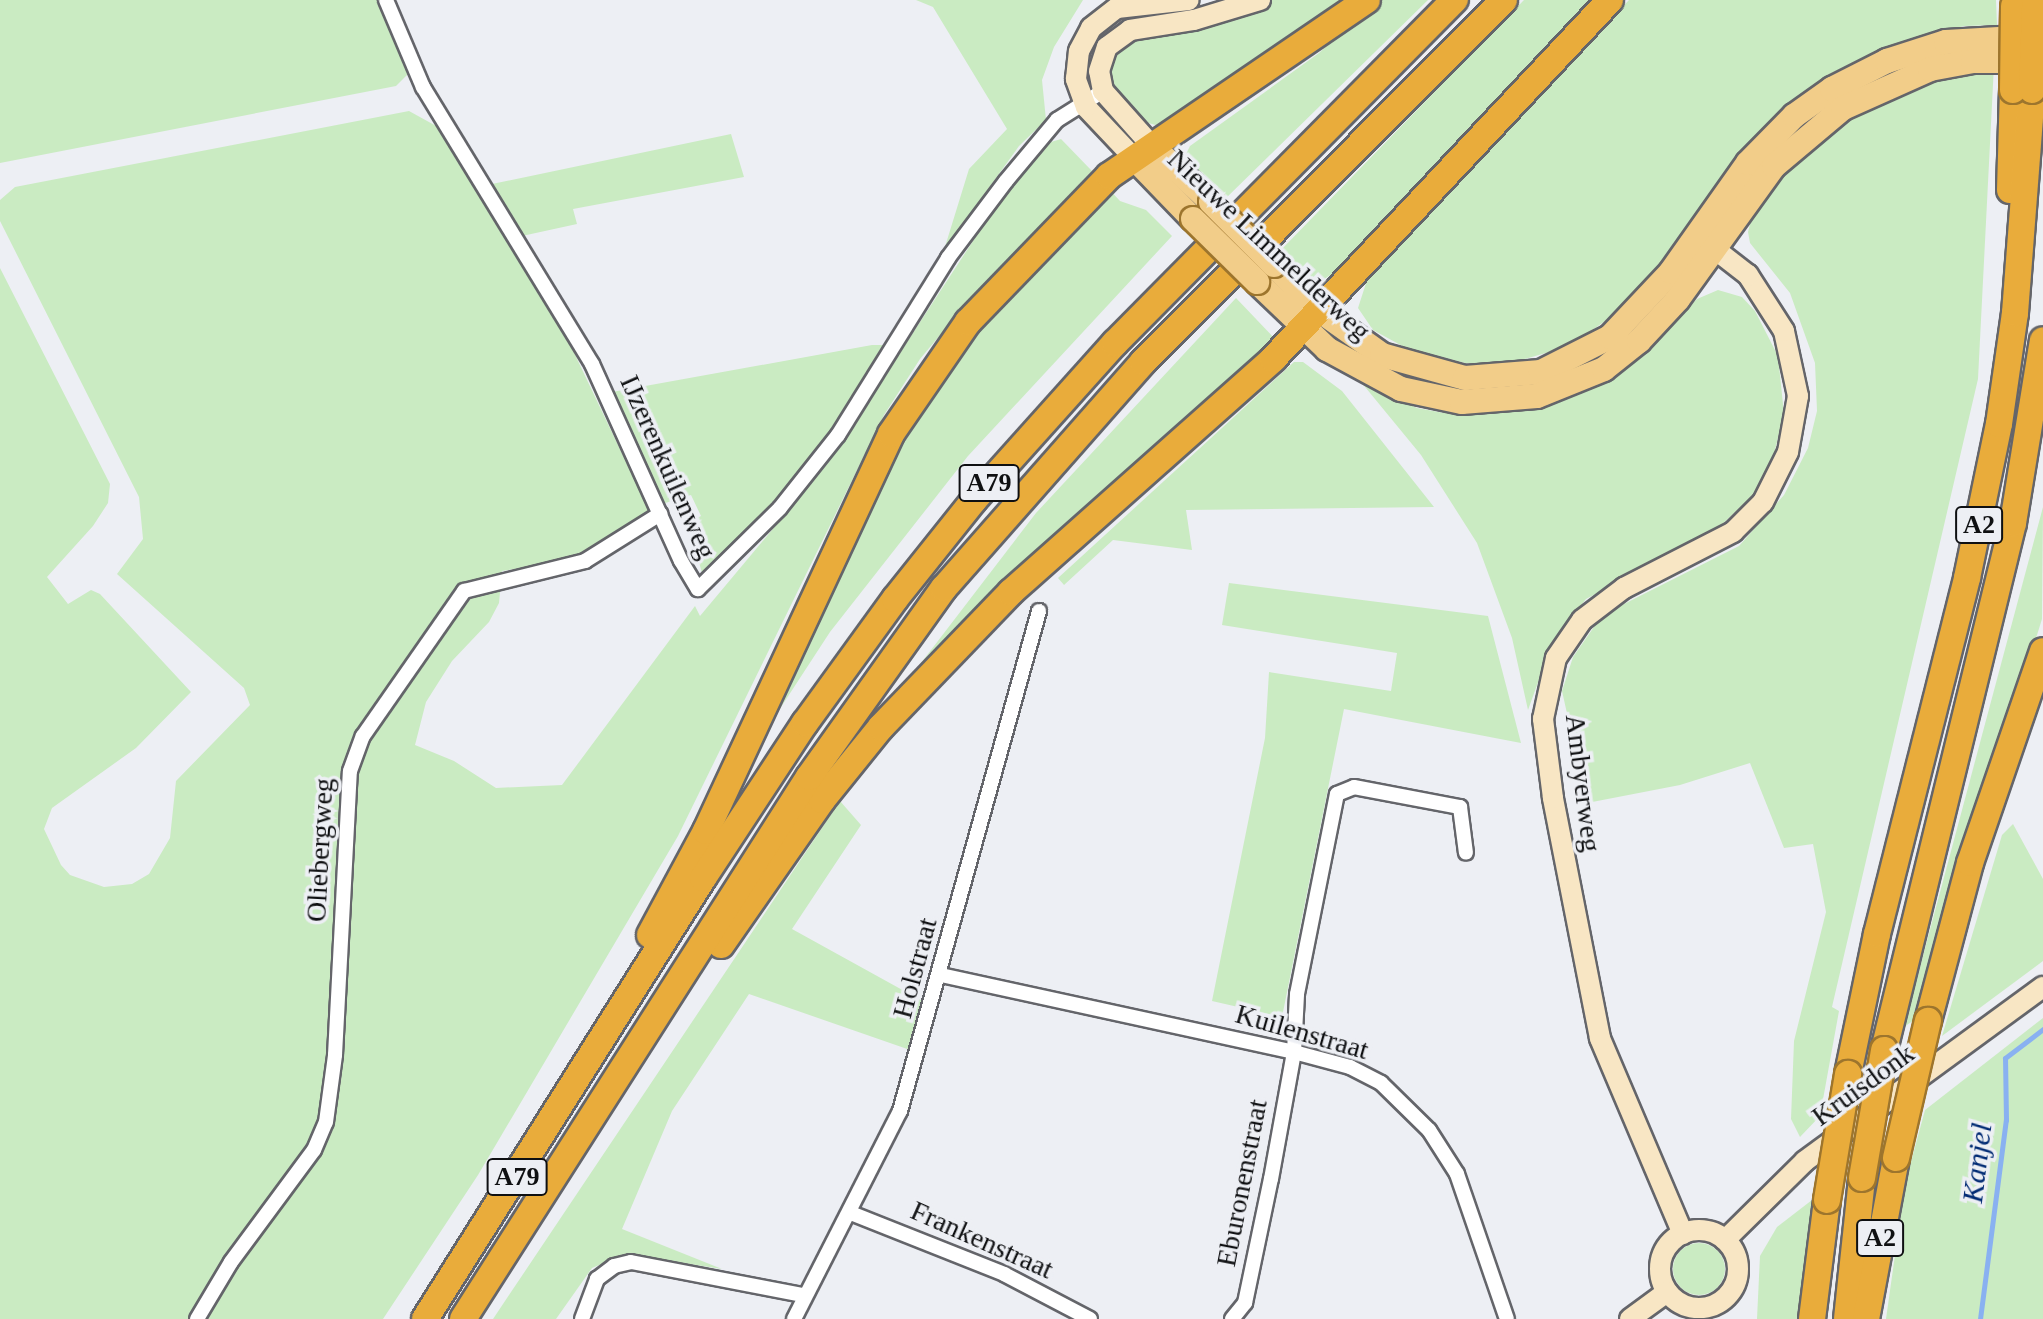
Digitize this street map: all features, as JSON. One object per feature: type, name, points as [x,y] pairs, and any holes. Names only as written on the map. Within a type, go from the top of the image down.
[{"type":"highway","name":"A79","points":[[607,1033],[891,434],[932,370],[1007,277],[1143,152],[1367,0]]},
{"type":"highway","name":"A79","points":[[425,1319],[805,723],[974,500],[1115,343],[1455,0]]},
{"type":"highway","name":"A79","points":[[463,1319],[809,777],[883,670],[982,542],[1143,362],[1504,0]]},
{"type":"highway","points":[[1311,318],[1610,0]]},
{"type":"highway","name":"A2","points":[[1812,1319],[1827,1200],[1848,1074],[1877,934],[1981,518],[2015,313],[2008,262],[2022,90],[2024,3]]},
{"type":"highway","name":"A79","points":[[623,1070],[881,727],[1011,592],[1273,359],[1311,318]]},
{"type":"highway","name":"A2","points":[[1847,1319],[1862,1178],[1884,1050],[2013,523],[2043,340]]},
{"type":"highway","name":"A2","points":[[1866,1319],[1896,1158],[1928,1021],[1970,863],[2043,651]]},
{"type":"main road","points":[[1143,152],[1084,103],[1076,79],[1077,58],[1097,21],[1127,6],[1189,0]]},
{"type":"main road","points":[[1143,152],[1103,91],[1102,58],[1123,33],[1260,0]]},
{"type":"main road","name":"Nieuwe Limmelderweg","points":[[1143,152],[1202,210],[1274,265],[1311,318],[1353,366],[1418,395],[1491,403],[1537,396],[1585,379],[1624,354],[1672,306],[1705,241],[1774,134],[1849,78],[1946,42],[2043,37]]},
{"type":"main road","name":"Nieuwe Limmelderweg","points":[[1705,241],[1774,166],[1843,108],[1892,83],[1949,65],[2043,61]]},
{"type":"main road","name":"Nieuwe Limmelderweg","points":[[1202,210],[1257,282],[1311,318]]},
{"type":"main road","name":"Ambyerweg","points":[[1683,1234],[1600,1038],[1553,798],[1543,719],[1556,658],[1582,620],[1624,588],[1733,532],[1763,502],[1788,452],[1798,396],[1784,331],[1748,275],[1705,241]]},
{"type":"main road","name":"Kruisdonk","points":[[1725,1240],[1805,1161],[2043,987]]},
{"type":"main road","points":[[1706,1231],[1725,1240],[1735,1254],[1738,1274],[1727,1309],[1704,1314],[1680,1304],[1667,1292],[1660,1265],[1667,1247],[1683,1234],[1706,1231]]},
{"type":"main road","points":[[1630,1319],[1667,1292]]},
{"type":"street","name":"IJzerenkuilenweg","points":[[386,0],[430,99],[592,364],[692,583],[703,587],[780,508],[838,435],[948,258],[1006,181],[1057,120],[1103,91]]},
{"type":"street","name":"Oliebergweg","points":[[197,1319],[231,1262],[307,1162],[326,1122],[335,1055],[350,771],[359,744],[464,591],[585,561],[660,514]]},
{"type":"street","name":"Holstraat","points":[[794,1319],[802,1295],[851,1213],[900,1111],[941,975],[1039,611]]},
{"type":"street","name":"Eburonenstraat","points":[[1232,1319],[1245,1303],[1294,1052],[1297,994],[1337,794],[1354,787],[1460,807],[1466,853]]},
{"type":"street","name":"Kuilenstraat","points":[[941,975],[1294,1052],[1350,1067],[1381,1083],[1429,1130],[1463,1184],[1507,1319]]},
{"type":"street","name":"Frankenstraat","points":[[851,1213],[1004,1274],[1090,1319]]},
{"type":"street","points":[[582,1319],[597,1279],[614,1266],[631,1262],[802,1295]]},
{"type":"green space","points":[[0,0],[379,0],[409,73],[396,86],[0,163]]},
{"type":"green space","points":[[916,0],[1083,0],[1054,47],[1042,80],[1046,120],[1019,146],[944,250],[969,169],[1007,129],[933,7]]},
{"type":"green space","points":[[1272,0],[1340,0],[1169,122],[1159,126],[1138,120],[1112,90],[1111,55],[1130,38]]},
{"type":"green space","points":[[1377,0],[1428,0],[1223,201],[1191,169],[1185,156],[1190,146],[1319,53]]},
{"type":"green space","points":[[1524,0],[1597,0],[1345,266],[1313,286],[1279,252]]},
{"type":"green space","points":[[1629,0],[1996,0],[1997,25],[1964,26],[1894,45],[1818,83],[1746,148],[1663,261],[1619,311],[1570,346],[1507,364],[1465,363],[1406,348],[1373,330],[1358,308],[1368,277]]},
{"type":"green space","points":[[1994,65],[1978,379],[1832,1007],[1839,1011],[1820,1116],[1800,1137],[1791,1119],[1794,1041],[1826,912],[1813,844],[1784,848],[1750,763],[1680,785],[1587,803],[1562,691],[1573,657],[1596,624],[1620,606],[1739,546],[1784,495],[1808,448],[1817,411],[1815,363],[1790,293],[1750,243],[1748,232],[1753,212],[1779,171],[1839,120],[1919,80]]},
{"type":"green space","points":[[409,111],[438,127],[568,340],[648,508],[647,515],[593,557],[502,571],[499,603],[489,622],[452,661],[426,702],[415,745],[454,761],[496,788],[562,785],[695,606],[700,616],[828,463],[1005,192],[1051,142],[1061,139],[1092,171],[960,311],[920,359],[884,415],[678,836],[478,1175],[383,1319],[0,1319],[0,268],[110,484],[108,503],[93,526],[47,577],[68,604],[91,590],[100,594],[191,692],[136,748],[52,808],[44,829],[61,865],[70,875],[104,887],[132,884],[149,874],[170,838],[176,781],[250,705],[244,688],[117,574],[143,539],[139,497],[0,221],[0,200],[15,187]]},
{"type":"green space","points":[[731,134],[744,177],[573,209],[577,224],[522,236],[492,184]]},
{"type":"green space","points":[[1106,186],[1120,201],[1146,210],[1172,236],[968,456],[830,632],[753,750],[896,449],[954,356]]},
{"type":"green space","points":[[1718,290],[1742,297],[1755,311],[1778,356],[1784,414],[1771,466],[1752,496],[1714,532],[1586,599],[1553,641],[1528,710],[1512,638],[1477,543],[1421,455],[1361,382],[1417,408],[1444,413],[1545,404],[1618,373],[1697,299]]},
{"type":"green space","points":[[1236,298],[1277,341],[1059,533],[885,710],[1036,513]]},
{"type":"green space","points":[[885,345],[817,454],[766,512],[702,573],[688,523],[701,516],[691,495],[662,504],[612,392]]},
{"type":"green space","points":[[1294,362],[1303,362],[1342,391],[1434,507],[1186,510],[1192,550],[1113,540],[1064,585],[1058,578]]},
{"type":"green space","points":[[2043,507],[2042,619],[1917,1018],[1904,1027]]},
{"type":"green space","points":[[1229,583],[1488,616],[1521,743],[1344,709],[1282,1017],[1212,1001],[1265,738],[1269,672],[1391,691],[1397,653],[1222,625]]},
{"type":"green space","points":[[840,801],[861,825],[792,929],[926,1003],[913,1051],[749,994],[672,1111],[622,1229],[722,1269],[625,1254],[592,1268],[556,1319],[493,1319]]},
{"type":"green space","points":[[2013,824],[2043,879],[2043,961],[1942,1036],[2002,835]]},
{"type":"green space","points":[[2043,1018],[2043,1319],[1886,1319],[1905,1184],[1925,1110]]},
{"type":"green space","points":[[1812,1200],[1801,1319],[1757,1319],[1760,1256],[1777,1227]]},
{"type":"green space","points":[[1699,1243],[1718,1250],[1725,1269],[1718,1288],[1699,1295],[1680,1288],[1673,1269],[1680,1250]]},
{"type":"waterway","name":"Kanjel","points":[[1980,1319],[2006,1120],[2005,1058],[2043,1029]]}]
